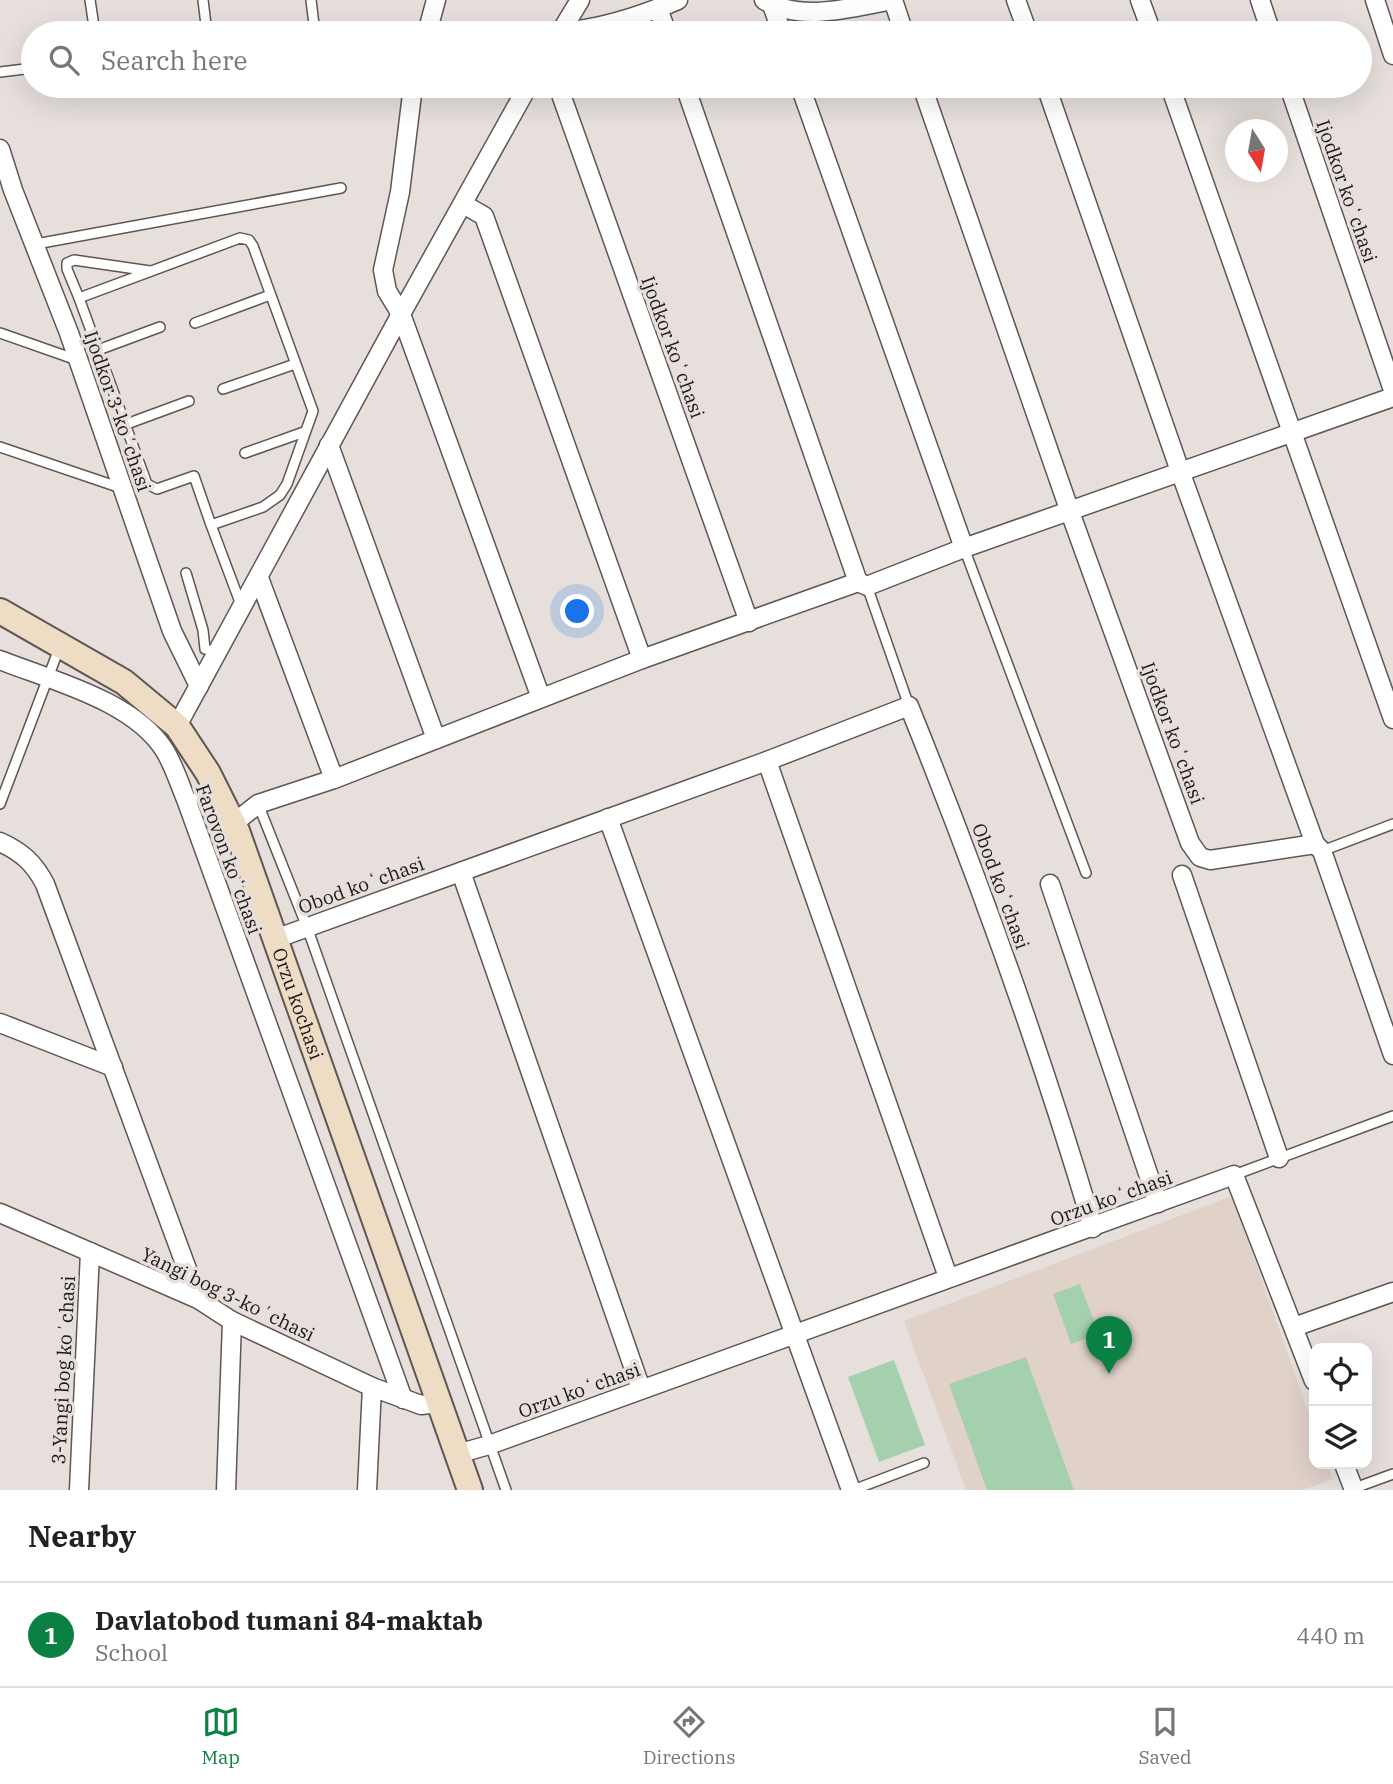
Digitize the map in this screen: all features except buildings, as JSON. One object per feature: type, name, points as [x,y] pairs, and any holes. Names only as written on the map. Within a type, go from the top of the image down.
[{"type":"main road","name":"Orzu kochasi","points":[[0,611],[124,682],[177,726],[216,788],[233,823],[275,939],[470,1490]]},
{"type":"street","points":[[430,21],[436,0]]},
{"type":"street","points":[[567,21],[580,0]]},
{"type":"street","points":[[619,21],[678,0]]},
{"type":"street","points":[[768,2],[802,12],[892,0],[900,21]]},
{"type":"street","points":[[1016,0],[1024,21]]},
{"type":"street","points":[[1140,0],[1148,21]]},
{"type":"street","points":[[1260,0],[1267,21]]},
{"type":"street","points":[[1375,0],[1393,55]]},
{"type":"street","points":[[768,2],[777,21]]},
{"type":"street","points":[[658,9],[662,21]]},
{"type":"street","points":[[412,98],[400,192],[383,270],[387,291],[401,314],[541,698]]},
{"type":"street","points":[[177,726],[521,98]]},
{"type":"street","name":"Ijodkor koʻchasi","points":[[562,98],[749,622]]},
{"type":"street","points":[[689,98],[863,584]]},
{"type":"street","points":[[804,98],[964,548]]},
{"type":"street","name":"Ijodkor koʻchasi","points":[[926,98],[1070,512],[1190,843],[1200,857],[1210,860],[1319,847]]},
{"type":"street","points":[[1050,98],[1180,471],[1393,1055]]},
{"type":"street","points":[[1174,98],[1393,719]]},
{"type":"street","name":"Ijodkor koʻchasi","points":[[1293,98],[1393,390]]},
{"type":"street","name":"Ijodkor 3-koʼchasi","points":[[0,149],[172,631],[199,686]]},
{"type":"street","points":[[463,204],[484,216],[642,659]]},
{"type":"street","points":[[233,823],[258,804],[334,779],[642,659],[1070,512],[1393,397]]},
{"type":"street","points":[[329,445],[436,739]]},
{"type":"street","points":[[258,578],[334,779]]},
{"type":"street","name":"Farovon koʻchasi","points":[[0,660],[111,704],[149,732],[166,752],[187,802],[403,1399]]},
{"type":"street","name":"Obod koʻchasi","points":[[275,939],[767,761],[909,706],[975,875],[1054,1098],[1093,1228]]},
{"type":"street","points":[[767,761],[948,1277]]},
{"type":"street","points":[[608,818],[793,1335],[852,1490]]},
{"type":"street","points":[[0,842],[17,850],[36,866],[45,884],[198,1299]]},
{"type":"street","points":[[461,872],[641,1389]]},
{"type":"street","points":[[1182,874],[1279,1158]]},
{"type":"street","points":[[1050,884],[1158,1203]]},
{"type":"street","points":[[0,1023],[113,1067]]},
{"type":"street","points":[[1234,1175],[1309,1368]]},
{"type":"street","name":"Orzu koʻchasi","points":[[457,1454],[489,1445],[1234,1175]]},
{"type":"street","name":"Yangi bog 3-koʼchasi","points":[[0,1213],[198,1299],[232,1321],[372,1387],[421,1405],[438,1403]]},
{"type":"street","name":"3-Yangi bog koʼchasi","points":[[79,1490],[90,1252]]},
{"type":"street","points":[[1294,1327],[1393,1292]]},
{"type":"street","points":[[226,1490],[232,1321]]},
{"type":"street","points":[[367,1490],[372,1387]]},
{"type":"street","points":[[1346,1469],[1352,1489]]},
{"type":"lane","points":[[90,0],[93,21]]},
{"type":"lane","points":[[203,0],[206,21]]},
{"type":"lane","points":[[311,0],[314,21]]},
{"type":"lane","points":[[0,72],[21,69]]},
{"type":"lane","points":[[36,244],[341,188]]},
{"type":"lane","points":[[79,298],[240,239],[249,240],[313,411],[287,484],[280,495],[263,507],[211,525]]},
{"type":"lane","points":[[151,271],[74,260],[67,263],[147,484],[157,489],[194,477],[242,607]]},
{"type":"lane","points":[[195,323],[270,295]]},
{"type":"lane","points":[[98,350],[160,327]]},
{"type":"lane","points":[[0,332],[77,360]]},
{"type":"lane","points":[[223,389],[295,364]]},
{"type":"lane","points":[[124,425],[189,401]]},
{"type":"lane","points":[[245,453],[304,432]]},
{"type":"lane","points":[[0,447],[123,489]]},
{"type":"lane","points":[[964,548],[1086,873]]},
{"type":"lane","points":[[186,573],[203,630],[205,649],[217,652]]},
{"type":"lane","points":[[863,584],[909,706]]},
{"type":"lane","points":[[0,804],[61,645]]},
{"type":"lane","points":[[111,704],[124,682]]},
{"type":"lane","points":[[187,802],[216,788]]},
{"type":"lane","points":[[258,804],[307,927],[506,1490]]},
{"type":"lane","points":[[1319,847],[1393,824]]},
{"type":"lane","points":[[1234,1175],[1393,1116]]},
{"type":"lane","points":[[852,1490],[924,1464]]},
{"type":"lane","points":[[1352,1489],[1393,1474]]},
{"type":"shaded area","points":[[1232,1196],[1309,1414],[1309,1469],[1329,1469],[1333,1479],[1303,1490],[966,1490],[904,1321]]},
{"type":"green space","points":[[1080,1284],[1099,1334],[1071,1344],[1053,1294]]},
{"type":"green space","points":[[1026,1357],[1074,1490],[987,1490],[949,1384]]},
{"type":"green space","points":[[894,1360],[925,1445],[879,1462],[848,1377]]},
{"type":"place","name":"Davlatobod tumani 84-maktab","points":[[1109,1374]]}]
